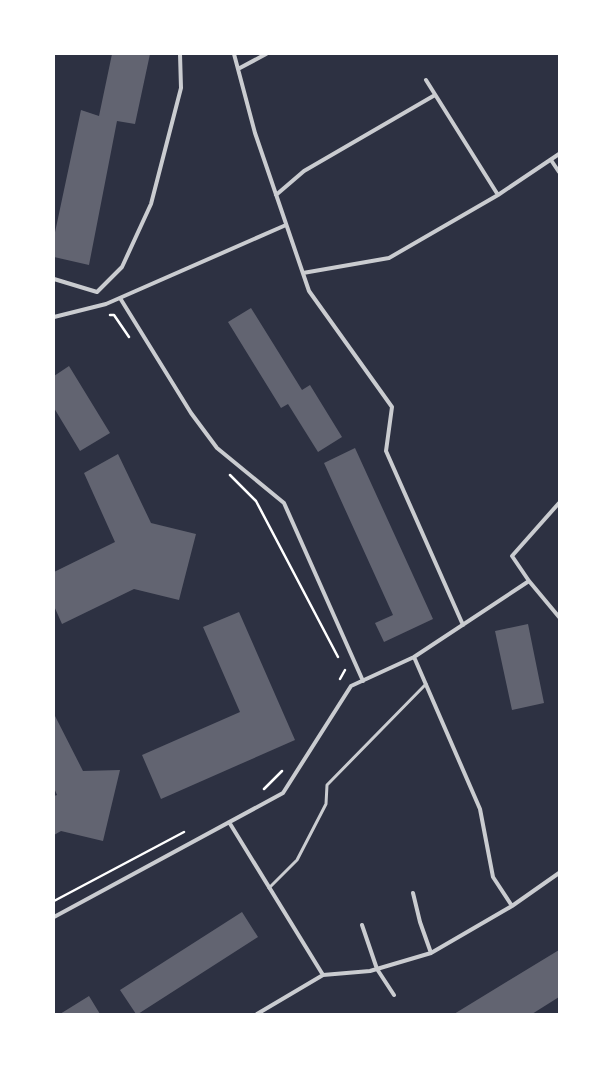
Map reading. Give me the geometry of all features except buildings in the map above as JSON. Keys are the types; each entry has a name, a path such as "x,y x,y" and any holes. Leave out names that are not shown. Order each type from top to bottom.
{"street":[{"path":"54,279 97,292 122,267 151,204 181,88 180,54"},
{"path":"234,54 255,133 309,291 392,407 386,451 463,625"},
{"path":"238,69 266,54"},
{"path":"426,80 498,195"},
{"path":"276,194 304,171 435,95"},
{"path":"303,273 390,258 498,195 559,154"},
{"path":"551,160 559,172"},
{"path":"54,317 106,304 286,225"},
{"path":"120,298 191,412 217,448 284,504 363,681"},
{"path":"559,503 512,556 529,582 559,617"},
{"path":"54,917 283,793 351,686 414,657 529,582"},
{"path":"414,657 480,809 493,877 512,906"},
{"path":"229,822 322,975"},
{"path":"257,1014 322,975 370,971 431,953 512,906 559,873"},
{"path":"413,893 420,922 431,953"},
{"path":"362,925 377,969 394,995"}],"lane":[{"path":"269,888 297,860 326,804 327,785 426,684"}],"path":[{"path":"108,315 114,315 132,342"},
{"path":"229,475 256,501 345,671 338,684"},
{"path":"257,793 264,789 286,767"},
{"path":"54,901 187,830"}]}
